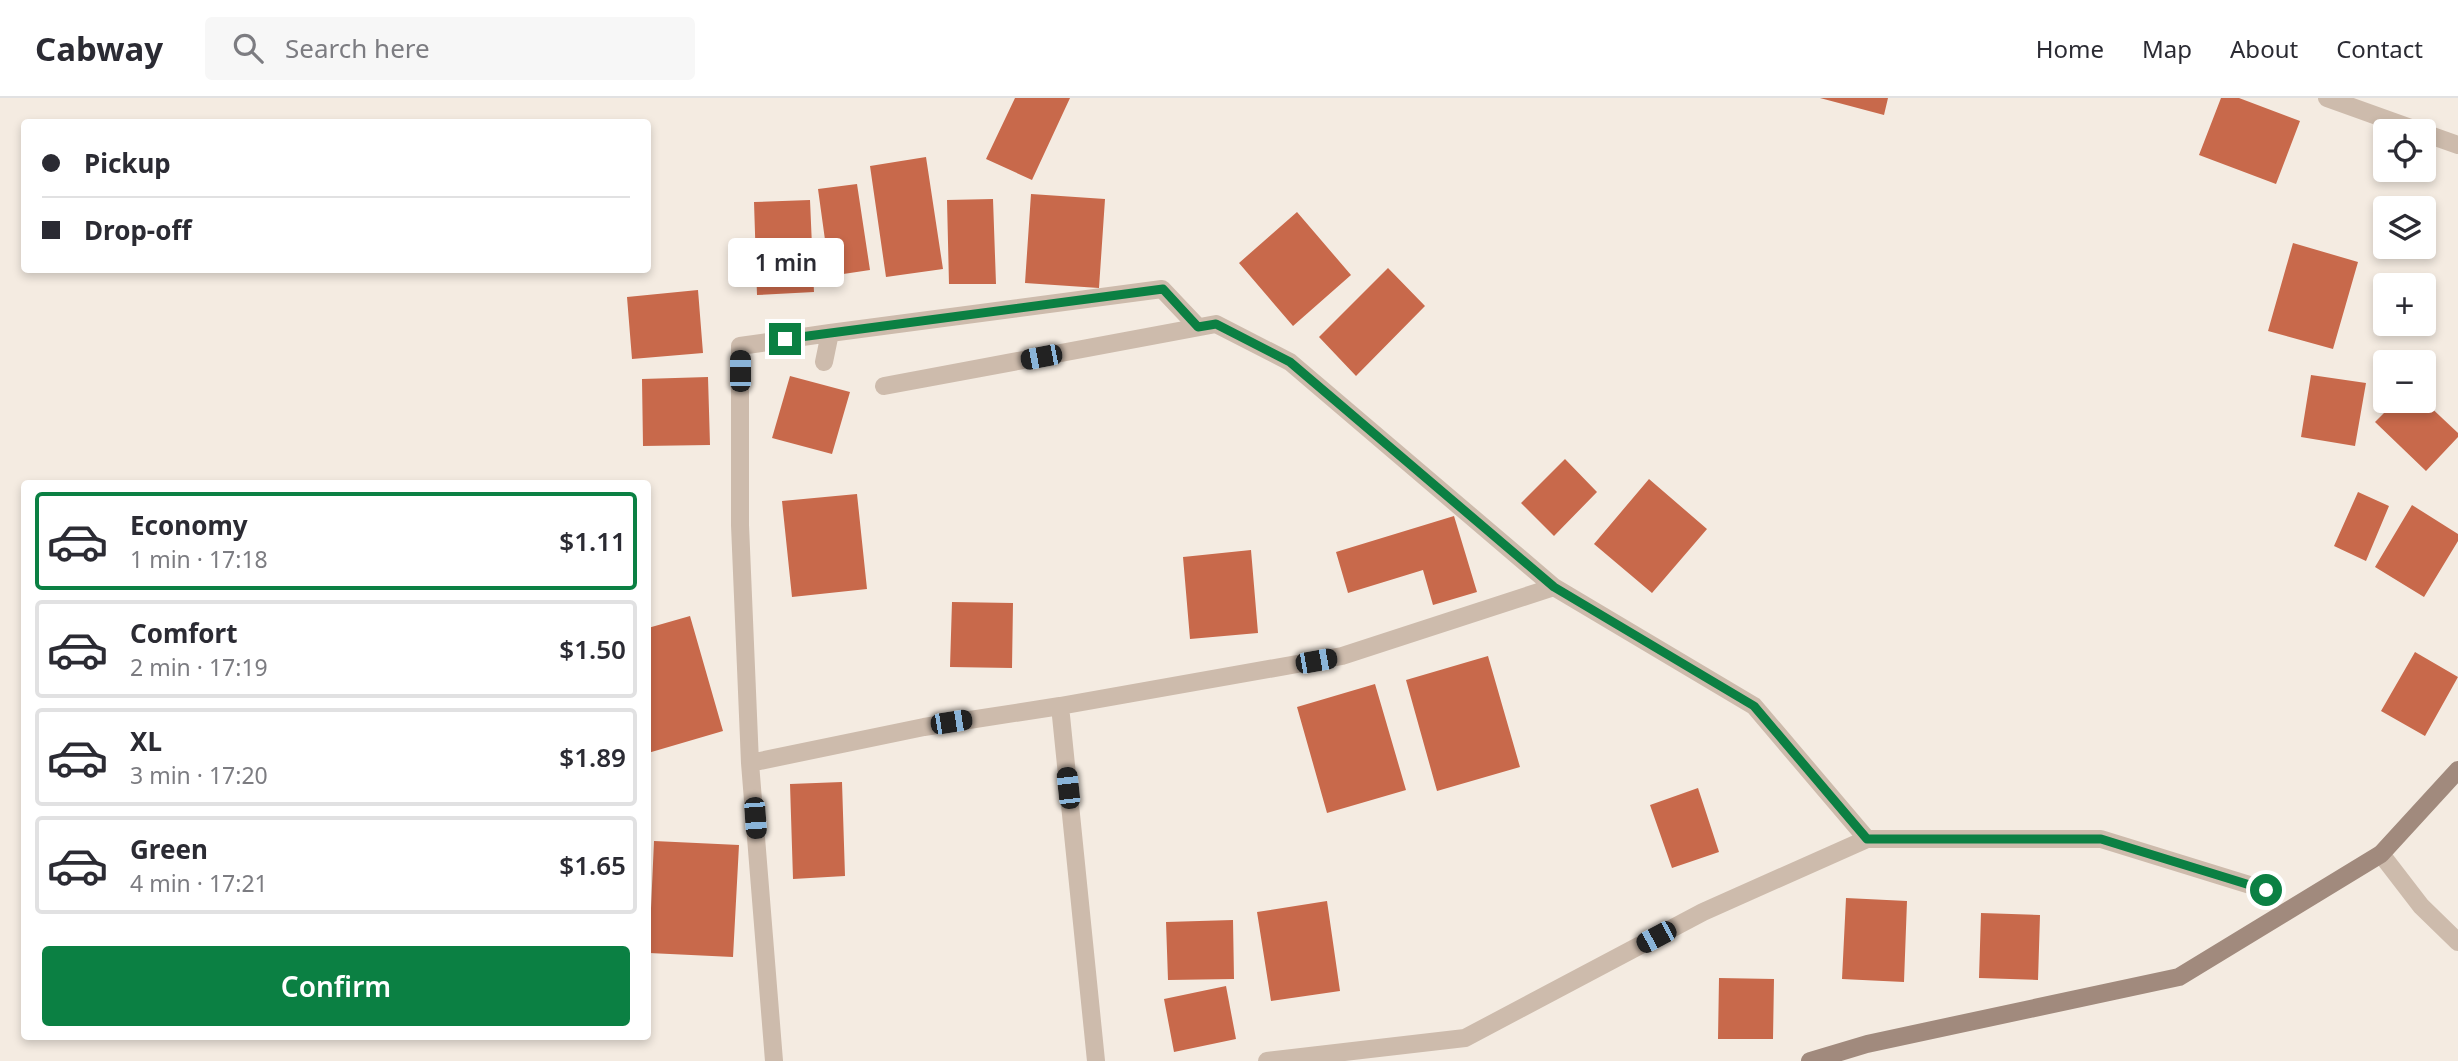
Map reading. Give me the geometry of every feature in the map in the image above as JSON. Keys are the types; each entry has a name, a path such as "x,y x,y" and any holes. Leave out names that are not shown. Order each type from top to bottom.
{"street":[{"path":"2327,98 2386,119"},
{"path":"2436,137 2458,145"},
{"path":"774,1061 750,764 740,525 740,346 1163,289 1198,327"},
{"path":"884,387 1216,324 1290,362 1554,587 1754,706 1867,839"},
{"path":"824,362 830,333"},
{"path":"750,764 924,727 1342,656 1554,587"},
{"path":"1060,706 1096,1061"},
{"path":"1810,1061 1867,1044 2179,977 2381,853 2458,770"},
{"path":"1267,1061 1465,1038 1703,912 1867,839 2101,839 2266,890"},
{"path":"2381,853 2421,906 2458,942"}],"building":[{"path":"1015,98 1070,98 1032,180 986,159"},
{"path":"1820,98 1888,98 1884,115"},
{"path":"2221,98 2239,98 2300,121 2276,184 2199,155"},
{"path":"926,157 943,269 886,277 870,166"},
{"path":"857,184 870,270 830,276 818,189"},
{"path":"1031,194 1105,199 1099,288 1025,283"},
{"path":"993,199 996,284 949,284 947,200"},
{"path":"810,200 814,292 757,295 754,202"},
{"path":"1297,212 1351,275 1293,326 1239,263"},
{"path":"2293,243 2358,262 2333,349 2268,331"},
{"path":"1388,268 1425,306 1356,376 1319,337"},
{"path":"698,290 703,353 632,359 627,297"},
{"path":"2311,375 2366,383 2355,446 2301,437"},
{"path":"790,376 850,392 832,454 772,438"},
{"path":"708,377 710,445 643,446 642,379"},
{"path":"2436,412 2458,433 2458,437 2426,471 2375,422 2384,413"},
{"path":"1565,459 1597,492 1554,536 1521,503"},
{"path":"1649,479 1707,529 1652,593 1594,544"},
{"path":"2358,492 2389,506 2366,561 2334,546"},
{"path":"857,494 867,589 792,597 782,501"},
{"path":"2412,505 2458,534 2458,541 2424,597 2375,567"},
{"path":"1454,516 1477,592 1433,605 1423,570 1348,593 1336,552"},
{"path":"1251,550 1258,633 1190,639 1183,557"},
{"path":"952,602 1013,603 1012,668 950,667"},
{"path":"690,616 723,731 651,752 651,627"},
{"path":"2415,652 2458,677 2425,736 2381,711"},
{"path":"1488,656 1520,767 1437,791 1406,680"},
{"path":"1375,684 1406,790 1327,813 1297,707"},
{"path":"842,782 845,876 793,879 790,784"},
{"path":"1698,788 1719,852 1672,868 1650,805"},
{"path":"654,841 739,845 733,957 651,953"},
{"path":"1846,898 1907,901 1904,982 1842,979"},
{"path":"1327,901 1340,991 1271,1001 1257,912"},
{"path":"1981,913 2040,915 2038,980 1979,978"},
{"path":"1233,920 1234,979 1168,980 1166,922"},
{"path":"1719,978 1774,979 1773,1039 1718,1039"},
{"path":"1226,986 1236,1039 1174,1052 1164,999"}],"route":[{"path":"785,339 1163,289 1198,327 1216,324 1290,362 1554,587 1754,706 1867,839 2101,839 2266,890"}]}
